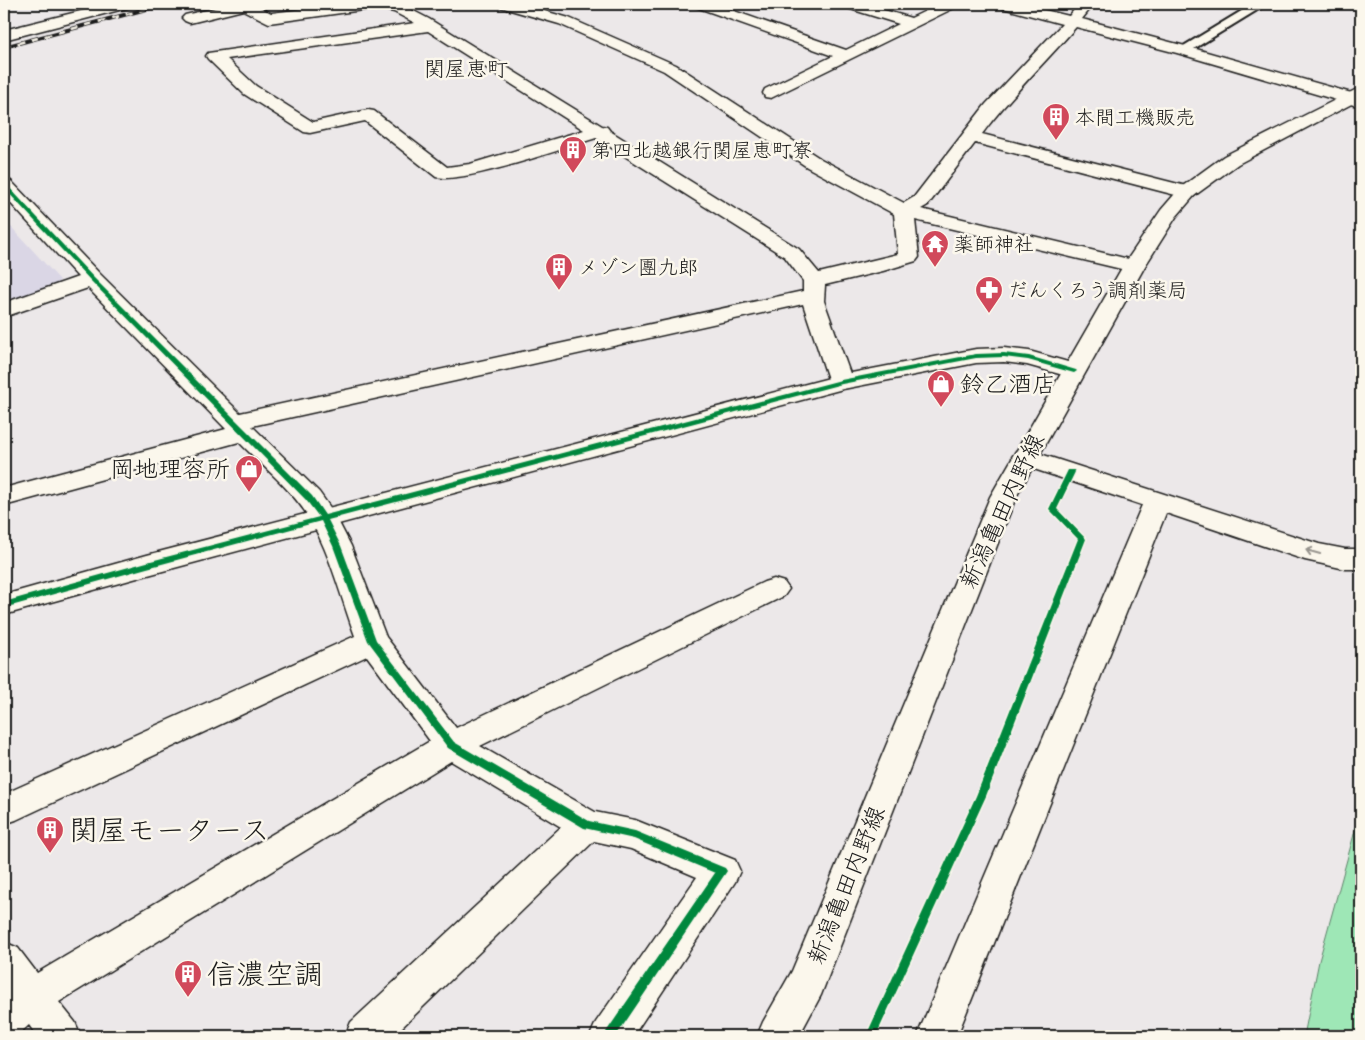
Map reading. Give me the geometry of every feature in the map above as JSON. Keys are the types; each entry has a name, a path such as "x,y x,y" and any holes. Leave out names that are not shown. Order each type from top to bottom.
{"street":[{"path":"4,35 126,4"},
{"path":"190,18 244,5 269,18 378,4 399,9 430,26 601,131 792,253 813,288 812,301 841,382"},
{"path":"505,4 564,21 670,68 814,163 904,211 1134,266"},
{"path":"701,4 846,55"},
{"path":"849,4 912,23"},
{"path":"771,93 951,4"},
{"path":"1005,4 1073,20 1357,97"},
{"path":"904,211 921,201 992,108 1087,4"},
{"path":"430,26 214,56 250,90 310,128 368,115 443,173 472,169 601,131"},
{"name":"新潟亀田内野線","path":"777,1036 807,982 1003,497 1134,266 1168,214 1187,192 1231,160 1357,97"},
{"path":"970,136 1187,192"},
{"path":"4,186 92,279 309,498 324,519 337,546 372,641 451,745 587,825 635,835 722,871 610,1036"},
{"path":"4,497 240,427 813,288 909,257 904,211"},
{"path":"4,310 92,279"},
{"path":"4,605 841,382 976,356 1004,355 1029,358 1074,371"},
{"path":"1025,457 1315,553 1345,559 1361,559"},
{"path":"937,1036 1158,500"},
{"path":"18,1010 451,745 774,589"},
{"path":"4,810 372,641"},
{"path":"365,1036 587,825"},
{"path":"4,960 18,1010 61,1036"}],"lane":[{"path":"1183,50 1261,4"}],"shaded area":[{"path":"4,219 60,280 54,288 4,304"}],"green space":[{"path":"1361,809 1361,1036 1304,1036 1319,961"}],"railway":[{"path":"4,47 165,4"}],"cycle path":[{"path":"4,185 92,279 309,498 324,519 337,546 372,641 451,745 587,825 635,835 722,871 610,1036"},
{"path":"4,605 147,565 841,382 976,356 1004,355 1029,358 1074,371"},
{"path":"871,1036 981,796 1082,539 1053,509 1071,472"}],"place":[{"name":"本間工機販売","path":"1056,141"},
{"name":"第四北越銀行関屋恵町寮","path":"573,174"},
{"name":"薬師神社","path":"935,268"},
{"name":"メゾン團九郎","path":"559,291"},
{"name":"だんくろう調剤薬局","path":"989,314"},
{"name":"鈴乙酒店","path":"941,408"},
{"name":"岡地理容所","path":"249,493"},
{"name":"関屋モータース","path":"50,854"},
{"name":"信濃空調","path":"188,998"}],"district":[{"name":"関屋恵町","path":"466,69"}]}
